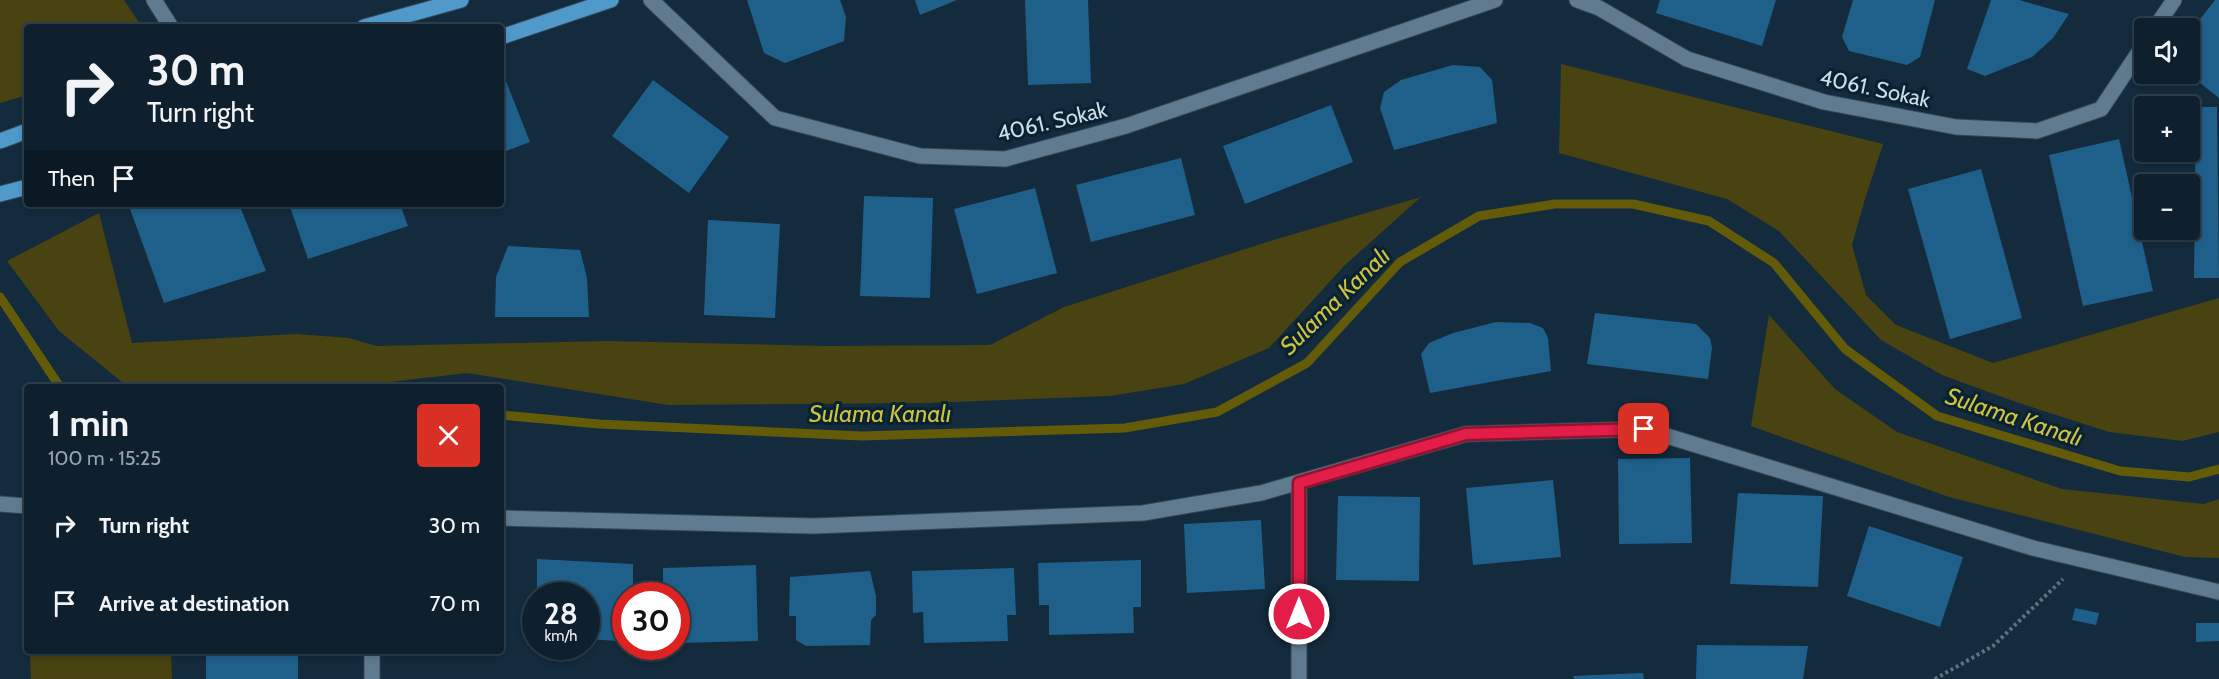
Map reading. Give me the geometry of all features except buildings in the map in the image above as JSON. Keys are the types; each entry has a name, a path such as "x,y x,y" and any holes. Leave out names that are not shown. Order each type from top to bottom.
{"main road":[{"path":"375,24 461,0"},
{"path":"504,36 610,0"},
{"path":"0,141 24,132"},
{"path":"0,194 24,188"}],"street":[{"path":"154,0 169,24"},
{"name":"4061. Sokak","path":"651,0 775,118 920,156 1005,159 1126,126 1495,0"},
{"name":"4061. Sokak","path":"1577,0 1601,4 1687,59 1824,102 1956,127 2037,131 2101,109 2134,60"},
{"path":"2162,18 2174,0"},
{"path":"504,518 814,526 1143,513 1261,494 1466,434 1644,429 2022,545 2219,592"},
{"path":"1299,483 1299,679"},
{"path":"0,504 24,506"},
{"path":"372,654 372,679"}],"path":[{"path":"1935,679 1993,646 2083,560"}],"shaded area":[{"path":"0,0 124,0 140,24 24,24 24,96 0,103"},
{"path":"1561,64 1883,144 1852,245 1866,295 1896,325 1993,363 2219,298 2219,432 2182,441 2109,432 1942,375 1881,340 1779,231 1727,199 1559,153"},
{"path":"1421,197 1345,265 1269,348 1184,384 1110,396 926,403 668,405 467,373 373,384 131,384 122,382 59,331 7,261 99,213 132,343 297,334 349,338 376,346 607,341 825,346 990,345 1064,307 1267,242"},
{"path":"1769,315 1835,389 1897,432 2062,489 2204,504 2219,499 2219,558 2185,557 1949,497 1751,426"},
{"path":"30,654 171,654 172,679 31,679"}],"waterway":[{"name":"Sulama Kanalı","path":"504,415 599,424 862,436 1125,428 1217,412 1307,363 1400,262 1479,216 1555,204 1633,204 1709,221 1774,263 1845,349 1937,416 2120,471 2189,477 2219,469"},
{"name":"Sulama Kanalı","path":"0,297 58,384"}],"route":[{"path":"1299,614 1299,483 1466,434 1644,429"}]}
